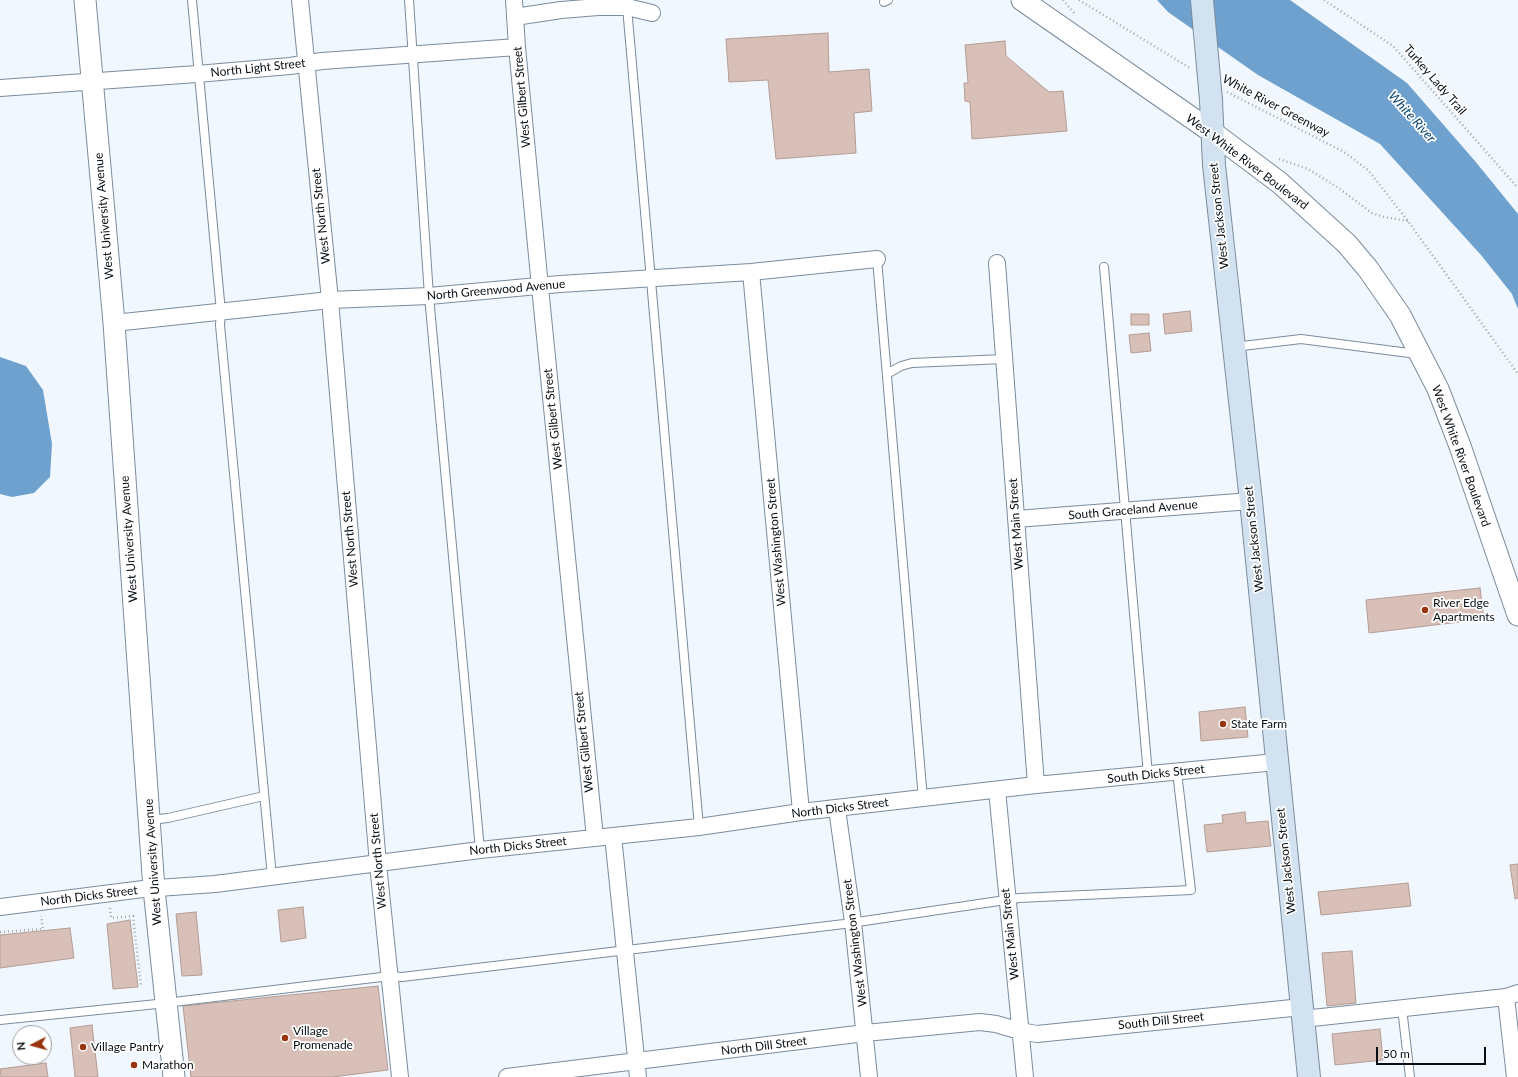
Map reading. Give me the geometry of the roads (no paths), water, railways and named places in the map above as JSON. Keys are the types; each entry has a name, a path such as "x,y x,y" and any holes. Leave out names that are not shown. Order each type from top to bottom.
{"main road":[{"name":"West Jackson Street","path":"1202,0 1218,95 1212,132 1309,1077"}],"street":[{"name":"West University Avenue","path":"85,0 114,323 154,889 174,1077"},
{"name":"West North Street","path":"300,0 330,300 378,864 400,1077"},
{"name":"West Gilbert Street","path":"514,0 517,47 540,287 595,838"},
{"name":"West White River Boulevard","path":"1022,0 1212,132 1299,199 1347,244 1383,289 1400,315 1422,355 1449,416 1518,615"},
{"path":"516,17 561,10 627,6 652,13"},
{"name":"North Light Street","path":"0,88 197,74 306,63 517,47"},
{"name":"North Greenwood Avenue","path":"114,323 330,300 429,296 560,284 751,272 878,259"},
{"name":"West Main Street","path":"997,263 1036,785"},
{"name":"West Washington Street","path":"751,272 801,812"},
{"name":"South Graceland Avenue","path":"1016,519 1251,501"},
{"name":"South Dicks Street","path":"1036,785 1276,762"},
{"name":"North Dicks Street","path":"0,907 143,889 272,877 480,850 699,827 801,812 1036,785"},
{"name":"West Main Street","path":"996,790 1025,1077"},
{"name":"West Washington Street","path":"837,808 853,922 869,1077"},
{"path":"613,836 637,1069"},
{"path":"1512,995 1515,1077"},
{"name":"South Dill Street","path":"1020,1032 1037,1034 1303,1013 1402,1008 1512,995"},
{"name":"North Dill Street","path":"508,1077 637,1069 865,1033 980,1022 996,1024 1020,1032"}],"lane":[{"path":"192,0 197,74 221,312 220,325 272,877"},
{"path":"409,0 414,55 429,296 480,850"},
{"path":"885,0 884,2 888,0"},
{"path":"627,6 699,827"},
{"path":"878,259 923,799"},
{"path":"1104,267 1148,775"},
{"path":"1234,348 1301,339 1422,355"},
{"path":"887,374 902,366 912,364 1004,359"},
{"path":"0,1020 166,1003 390,976 402,977 853,922 1007,901 1019,898 1191,890 1177,772"},
{"path":"150,820 168,818 264,796"},
{"path":"1402,1008 1410,1077"}],"water":[{"name":"White River","path":"1157,0 1290,0 1407,83 1475,161 1518,214 1518,309 1512,294 1481,255 1380,144 1258,75 1168,12"},
{"path":"0,357 26,366 43,390 52,444 50,477 34,493 12,497 0,494"}],"place":[{"name":"River Edge Apartments","path":"1425,610"},
{"name":"State Farm","path":"1223,724"},
{"name":"Village Promenade","path":"285,1038"},
{"name":"Village Pantry","path":"83,1047"},
{"name":"Marathon","path":"134,1065"}]}
